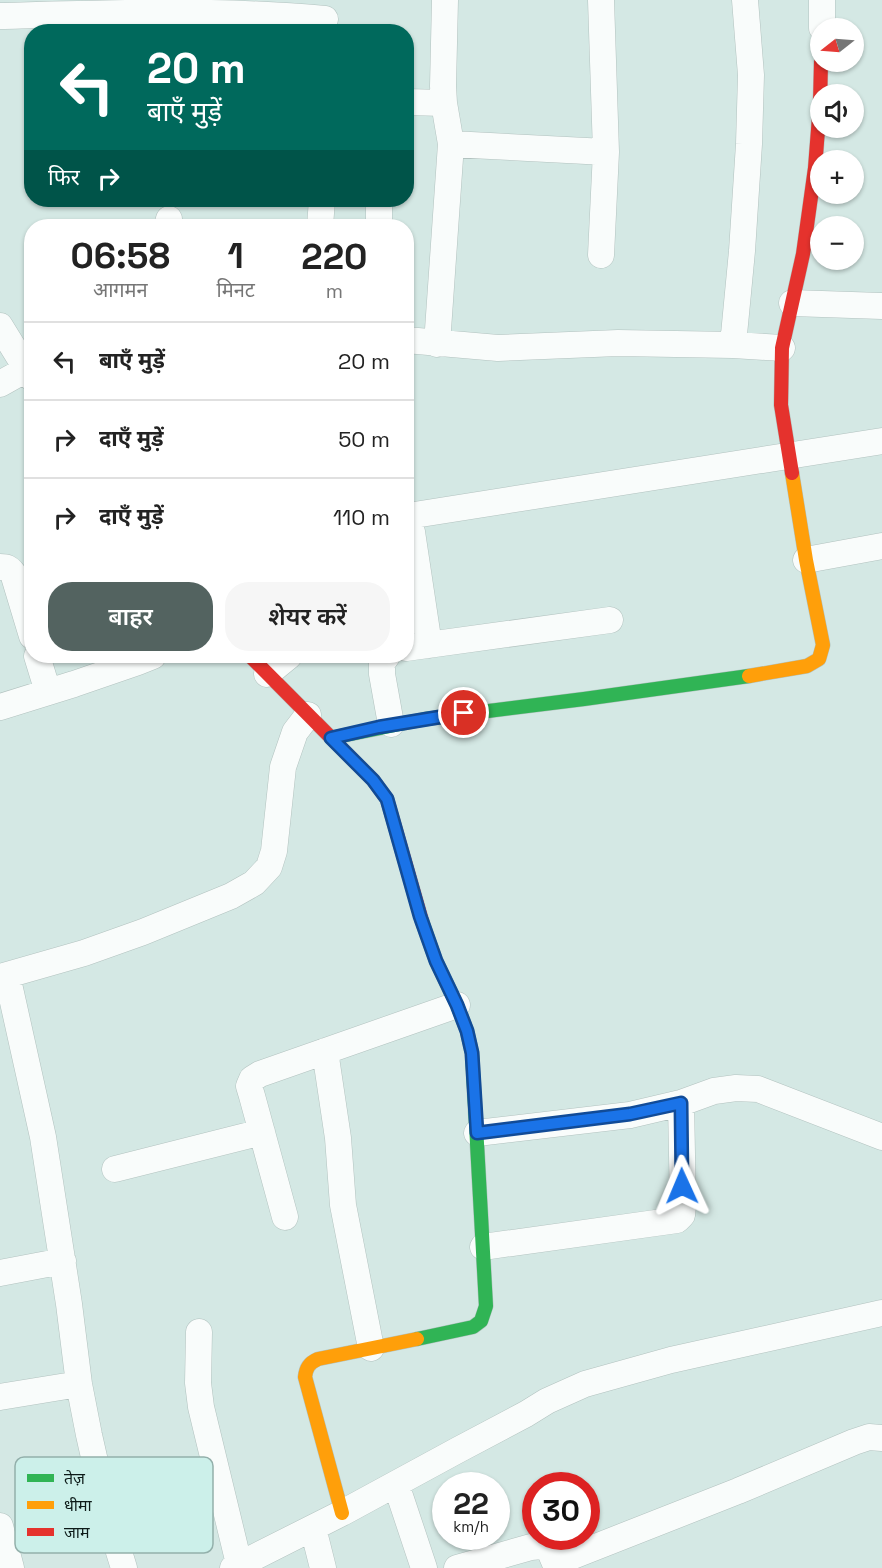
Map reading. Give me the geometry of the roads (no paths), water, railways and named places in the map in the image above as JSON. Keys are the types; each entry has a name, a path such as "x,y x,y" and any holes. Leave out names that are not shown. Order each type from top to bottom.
{"street":[{"path":"437,344 451,144 444,103 445,0"},
{"path":"601,0 606,152 601,255"},
{"path":"733,345 742,250 751,75 745,0"},
{"path":"822,0 822,18"},
{"path":"0,16 93,22 236,22 270,14 325,17"},
{"path":"331,738 391,724 441,716 623,694 807,666 819,658 823,645 806,560 781,405 782,348 803,254 815,168 821,72"},
{"path":"414,102 444,103"},
{"path":"451,144 606,152"},
{"path":"792,303 882,306"},
{"path":"0,326 24,362"},
{"path":"414,341 498,348 618,343 782,348"},
{"path":"0,384 24,374"},
{"path":"414,514 882,441"},
{"path":"806,560 882,546"},
{"path":"0,567 10,568 13,573 24,609"},
{"path":"414,598 418,646 609,620"},
{"path":"39,663 48,692"},
{"path":"0,706 135,663"},
{"path":"257,663 373,780 387,799 420,916 436,961 467,1031 472,1053 486,1306 484,1317 478,1325 468,1329 310,1362 306,1368 305,1377 342,1514"},
{"path":"267,674 280,663"},
{"path":"382,663 391,724"},
{"path":"94,1457 79,1384 63,1261 43,1137 3,976 84,953 143,932 231,896 254,883 269,867 272,859 278,824 283,767 295,732 308,715"},
{"path":"285,1217 249,1086 252,1079 260,1074 457,1005"},
{"path":"325,1051 338,1138 342,1205 371,1348"},
{"path":"477,1133 630,1114 681,1103 714,1091 736,1088 758,1089 882,1137"},
{"path":"483,1247 676,1220 682,1215 683,1206 681,1103"},
{"path":"115,1169 262,1132"},
{"path":"0,1273 63,1261"},
{"path":"213,1460 237,1567 342,1514 547,1401 585,1384 670,1360 882,1313"},
{"path":"199,1332 198,1383 212,1457"},
{"path":"0,1397 79,1384"},
{"path":"457,1568 542,1546 549,1549 556,1566 854,1442 869,1437 882,1438"},
{"path":"396,1484 424,1568"},
{"path":"0,1526 11,1568"},
{"path":"313,1528 323,1568"},
{"path":"119,1553 124,1568"}]}
